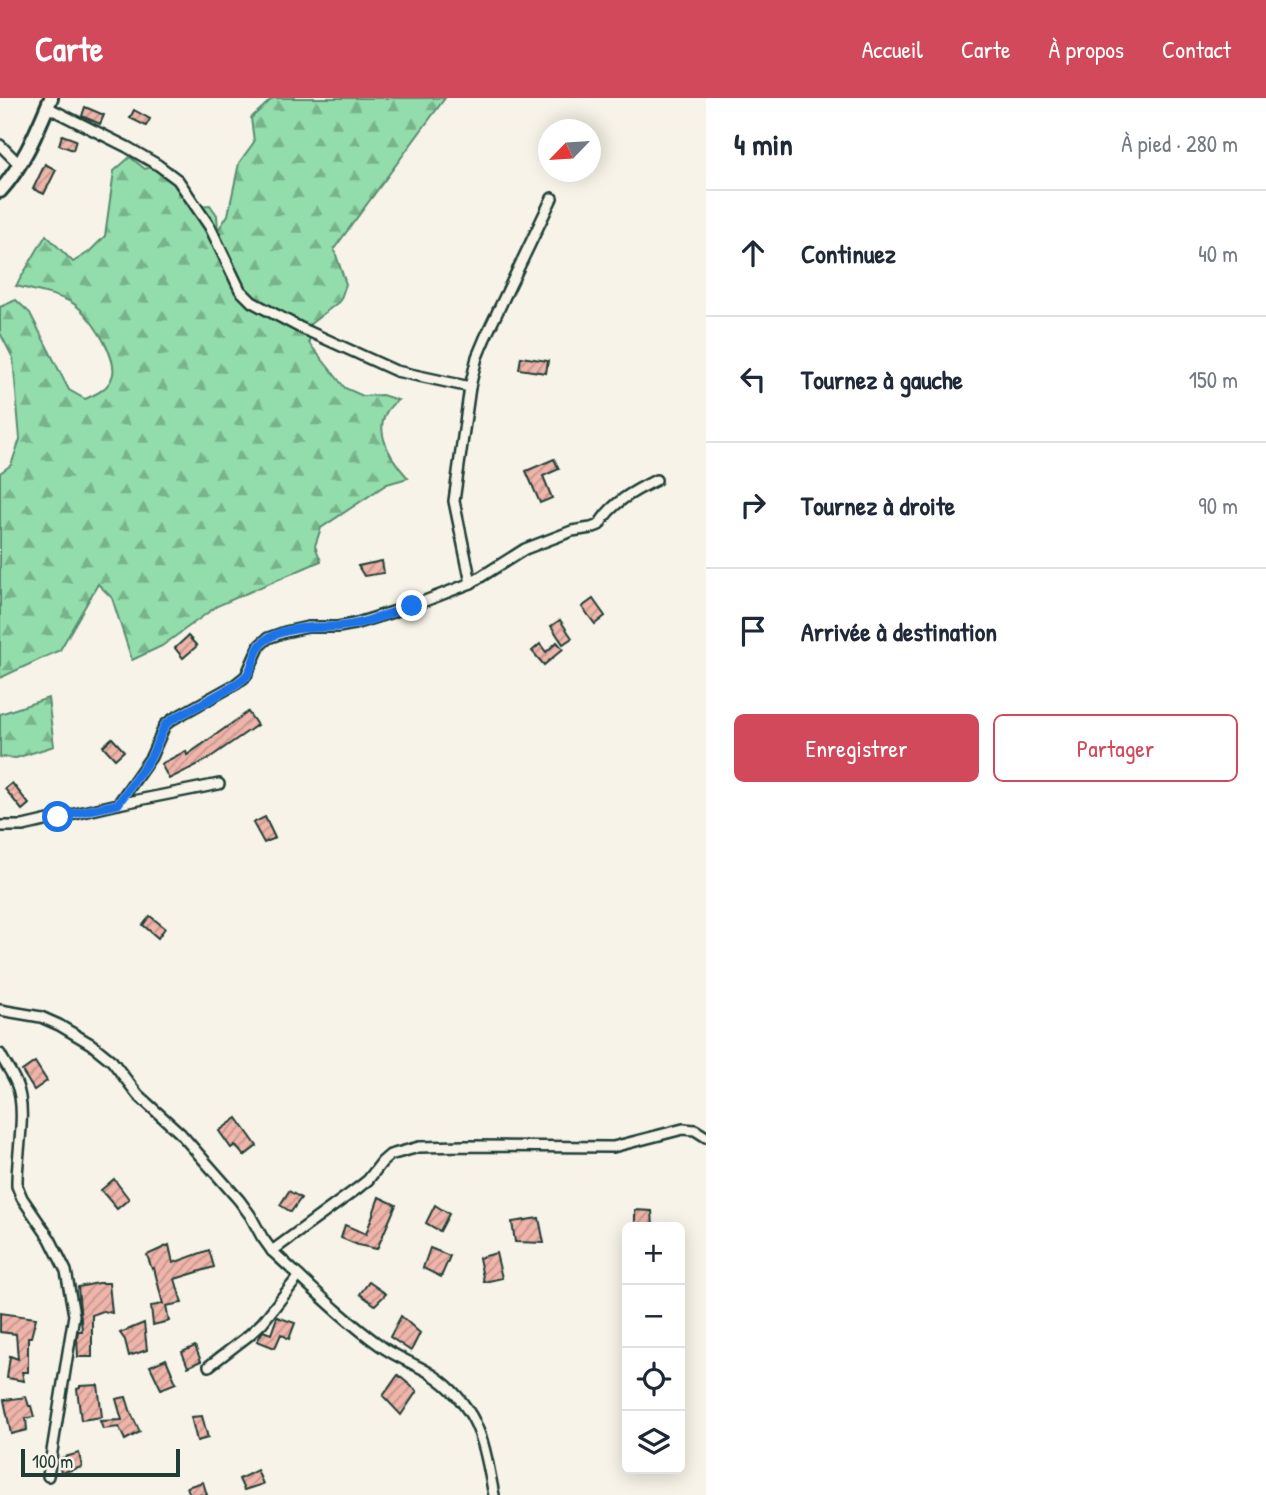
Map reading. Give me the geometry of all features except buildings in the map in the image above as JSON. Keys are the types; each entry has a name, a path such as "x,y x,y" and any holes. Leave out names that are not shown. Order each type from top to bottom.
{"street":[{"path":"0,191 36,134 49,102 158,165 177,180 210,227 240,290 252,302 299,327 396,371 470,387"},
{"path":"0,145 19,164"},
{"path":"471,583 454,501 470,387 485,338 552,198"},
{"path":"118,804 151,757 165,725 246,676 260,645 268,638 308,627 354,624 412,606 471,583 524,549 572,531 599,525 617,503 656,480"},
{"path":"0,826 23,827 118,804 219,784"},
{"path":"0,1010 41,1017 59,1025 91,1044 112,1061 138,1094 180,1133 239,1200 272,1251 381,1346 419,1366 458,1397 468,1409 478,1430 494,1495"},
{"path":"0,1054 17,1084 20,1097 17,1186 66,1270 74,1315 48,1476"},
{"path":"272,1251 368,1180 390,1155 402,1151 419,1147 465,1146 613,1147 683,1129 695,1130 706,1137"},
{"path":"209,1366 262,1322 299,1276"}],"green space":[{"path":"273,98 445,98 334,249 346,284 340,301 309,325 309,343 345,388 363,396 382,395 398,400 384,418 382,429 388,449 408,478 387,484 321,528 315,546 321,561 217,606 162,646 132,660 112,598 98,584 60,650 0,678 0,473 11,465 20,439 13,358 0,333 0,307 16,300 30,313 69,390 85,399 102,390 111,379 113,366 99,333 84,313 76,305 63,299 16,286 46,235 73,262 89,252 105,236 114,171 130,157 145,169 158,165 191,188 198,206 210,205 217,215 218,230 228,215 239,163 254,142 251,118"},
{"path":"48,698 54,746 16,758 0,757 0,714"}],"route":[{"path":"58,817 118,804 151,757 165,725 246,676 260,645 268,638 308,627 354,624 412,606"}]}
